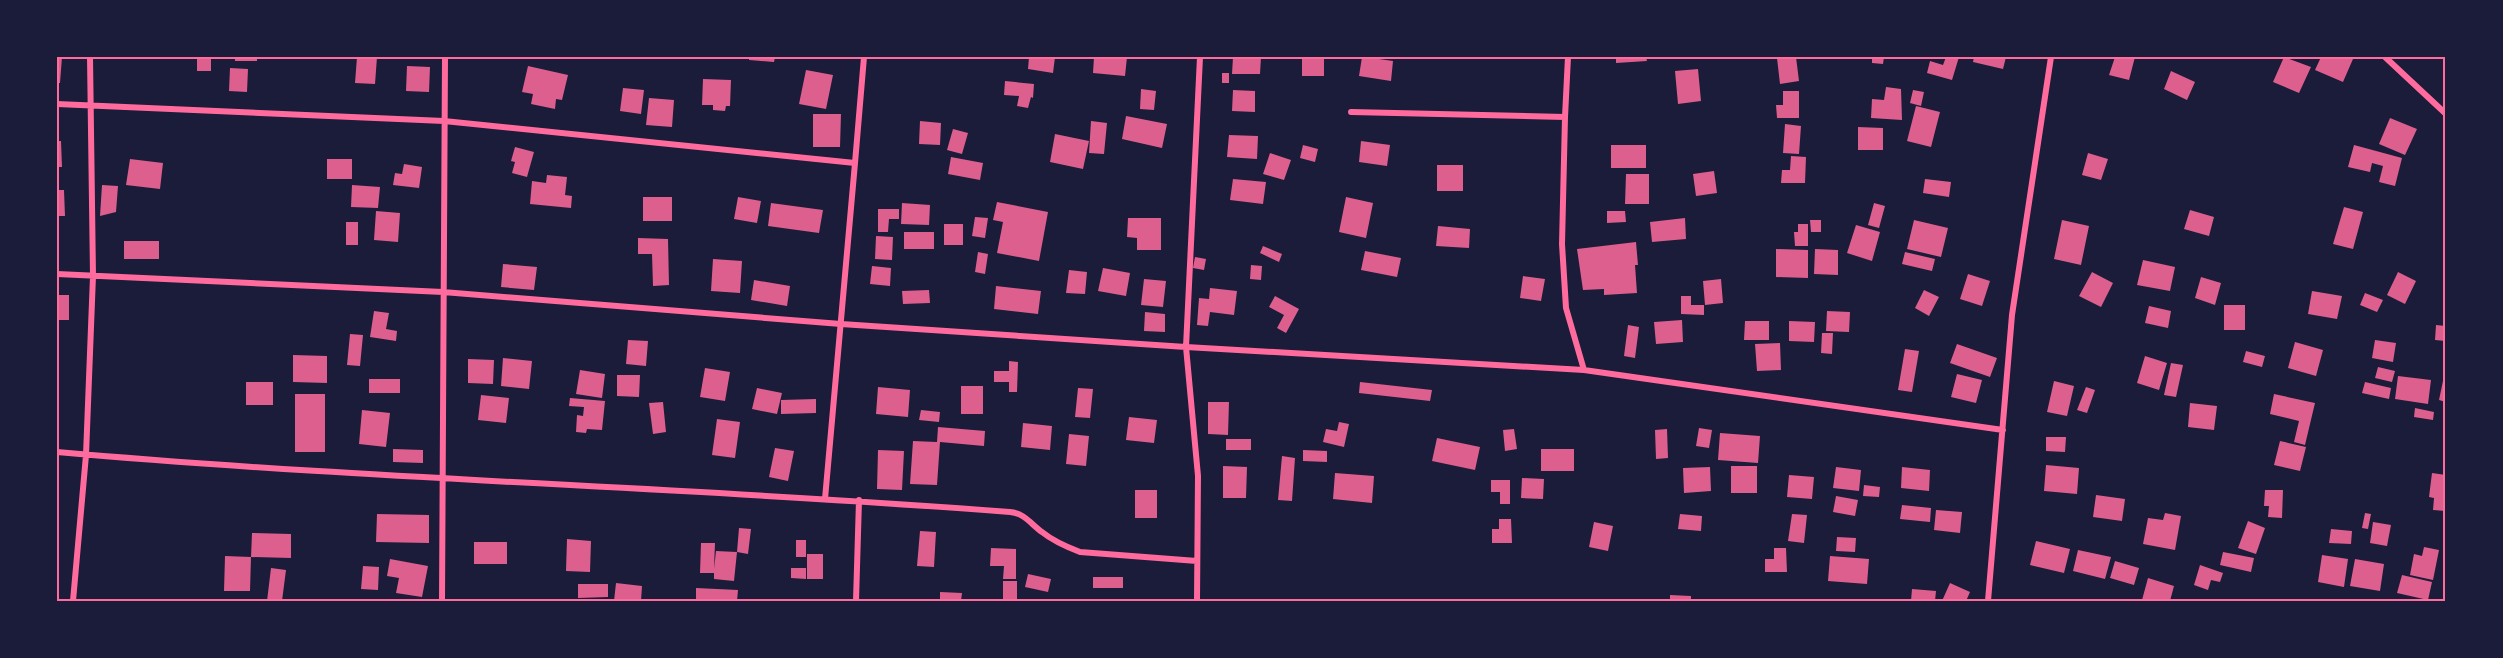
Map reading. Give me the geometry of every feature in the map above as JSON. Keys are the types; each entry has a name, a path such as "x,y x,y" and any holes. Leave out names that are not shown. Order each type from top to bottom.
{"street":[{"path":"73,601 86,454 93,276 90,57"},
{"path":"442,601 446,57"},
{"path":"825,499 864,57"},
{"path":"1197,601 1198,476 1186,347 1200,57"},
{"path":"1568,57 1562,244 1566,308 1584,370"},
{"path":"1988,601 2013,315 2051,57"},
{"path":"2385,57 2446,114"},
{"path":"57,104 444,121 855,163"},
{"path":"1351,112 1565,117"},
{"path":"57,274 443,292 842,324 1584,370 2003,430"},
{"path":"57,452 442,478 859,500 1017,512 1042,532 1066,547 1080,552 1197,561"},
{"path":"856,601 859,500"}],"building":[{"path":"57,57 62,57 60,83 57,83"},
{"path":"197,57 211,57 211,71 197,71"},
{"path":"235,57 257,57 257,61 235,61"},
{"path":"357,57 377,57 375,84 355,83"},
{"path":"749,57 775,57 774,62 749,60"},
{"path":"1029,57 1055,57 1053,73 1028,69"},
{"path":"1094,57 1127,57 1125,76 1093,73"},
{"path":"1233,57 1261,57 1260,74 1232,74"},
{"path":"1362,57 1379,57 1379,59 1393,61 1391,81 1359,76"},
{"path":"1616,57 1646,57 1647,61 1616,63"},
{"path":"1796,57 1799,81 1780,84 1777,58"},
{"path":"1872,57 1884,57 1883,64 1872,63"},
{"path":"1946,57 1959,57 1952,80 1927,73 1930,61 1943,65"},
{"path":"1974,57 2006,57 2003,69 1973,62"},
{"path":"2115,57 2135,57 2129,80 2109,75"},
{"path":"2284,57 2311,67 2299,93 2273,82"},
{"path":"2321,57 2353,59 2343,82 2315,70"},
{"path":"1302,59 1324,59 1324,76 1302,76"},
{"path":"407,66 430,67 429,92 406,91"},
{"path":"528,66 568,75 562,100 556,99 555,109 531,104 533,94 522,92"},
{"path":"230,68 248,69 247,92 229,91"},
{"path":"1698,69 1701,101 1678,104 1675,71"},
{"path":"806,70 833,75 826,109 799,104"},
{"path":"2171,71 2195,82 2187,100 2164,89"},
{"path":"1222,73 1229,73 1229,83 1222,83"},
{"path":"703,79 731,80 730,106 726,106 725,111 713,110 713,105 702,105"},
{"path":"1005,81 1034,84 1033,98 1031,97 1028,108 1017,106 1019,96 1004,95"},
{"path":"1886,87 1901,89 1902,120 1871,118 1872,99 1884,100"},
{"path":"623,88 644,90 641,114 620,111"},
{"path":"1141,89 1156,91 1154,110 1140,109"},
{"path":"1233,90 1255,91 1255,112 1232,111"},
{"path":"1913,90 1924,92 1921,106 1910,103"},
{"path":"1783,91 1799,91 1799,118 1777,118 1776,105 1783,105"},
{"path":"649,98 674,100 672,127 646,125"},
{"path":"1916,106 1940,112 1931,147 1907,141"},
{"path":"813,114 841,114 840,147 813,147"},
{"path":"1126,116 1167,124 1162,148 1122,139"},
{"path":"2390,118 2417,129 2405,155 2379,144"},
{"path":"920,121 941,123 940,145 919,144"},
{"path":"1091,121 1107,123 1104,154 1089,153"},
{"path":"1785,124 1801,126 1799,154 1783,153"},
{"path":"1858,127 1883,128 1883,150 1858,150"},
{"path":"953,129 968,133 962,154 947,150"},
{"path":"1055,134 1089,141 1083,169 1050,162"},
{"path":"1229,135 1258,136 1257,159 1227,157"},
{"path":"57,141 61,141 62,167 57,167"},
{"path":"1361,141 1390,145 1387,166 1359,162"},
{"path":"1303,145 1318,149 1315,162 1300,158"},
{"path":"1611,145 1646,145 1646,168 1611,168"},
{"path":"2354,145 2402,158 2395,186 2379,182 2383,166 2372,163 2370,172 2348,167"},
{"path":"515,147 534,152 527,177 512,173 515,162 511,161"},
{"path":"1270,153 1291,160 1284,180 1263,174"},
{"path":"2088,153 2108,159 2101,180 2082,175"},
{"path":"1791,156 1806,157 1805,183 1781,183 1782,170 1790,170"},
{"path":"951,157 983,163 980,180 948,174"},
{"path":"130,159 163,163 160,189 126,185"},
{"path":"327,159 352,159 352,179 327,179"},
{"path":"404,164 422,167 419,188 393,185 395,173 402,174"},
{"path":"1437,165 1463,165 1463,191 1437,191"},
{"path":"1714,171 1717,193 1696,196 1693,174"},
{"path":"1626,174 1649,174 1649,204 1625,204"},
{"path":"547,175 567,177 565,195 572,196 571,208 530,204 532,181 546,183"},
{"path":"1233,179 1266,182 1263,204 1230,200"},
{"path":"1925,179 1951,182 1949,197 1923,193"},
{"path":"102,185 118,186 116,212 100,216"},
{"path":"352,185 380,187 378,208 351,207"},
{"path":"57,190 64,190 65,216 57,216"},
{"path":"643,197 672,197 672,221 643,221"},
{"path":"738,197 761,201 757,223 734,219"},
{"path":"1346,197 1373,203 1366,238 1339,232"},
{"path":"997,202 1048,212 1039,261 997,253 1003,222 993,220"},
{"path":"771,203 823,210 819,233 768,226"},
{"path":"902,203 930,205 929,225 901,224"},
{"path":"1874,203 1885,206 1879,228 1868,225"},
{"path":"2344,207 2363,212 2353,249 2333,244"},
{"path":"878,209 899,209 899,219 889,219 888,232 878,232"},
{"path":"2190,210 2214,217 2209,236 2184,229"},
{"path":"376,211 400,213 398,242 374,240"},
{"path":"1607,211 1625,211 1626,222 1607,223"},
{"path":"975,217 988,218 985,238 972,236"},
{"path":"1128,218 1161,218 1161,250 1137,250 1137,238 1127,237"},
{"path":"1685,218 1686,239 1652,242 1650,222"},
{"path":"1810,220 1821,220 1821,232 1811,232"},
{"path":"1914,220 1948,228 1941,257 1907,249"},
{"path":"2062,220 2089,226 2081,265 2054,259"},
{"path":"346,222 358,222 358,245 346,245"},
{"path":"944,224 963,224 963,245 944,245"},
{"path":"1798,224 1808,224 1808,246 1795,246 1794,232 1798,232"},
{"path":"1856,225 1880,232 1872,261 1847,253"},
{"path":"1438,226 1470,229 1469,248 1436,246"},
{"path":"904,232 934,232 934,249 904,249"},
{"path":"876,236 893,237 892,260 875,259"},
{"path":"638,238 668,239 669,285 653,286 652,254 638,254"},
{"path":"124,241 159,241 159,259 124,259"},
{"path":"1636,242 1637,293 1604,295 1604,289 1583,290 1577,249"},
{"path":"1263,246 1282,254 1279,262 1260,253"},
{"path":"1776,249 1808,250 1808,278 1776,277"},
{"path":"1815,249 1838,250 1838,275 1814,274"},
{"path":"1365,251 1401,258 1397,277 1361,270"},
{"path":"978,252 988,254 985,274 975,272"},
{"path":"1905,252 1935,259 1932,271 1902,264"},
{"path":"1195,257 1206,259 1204,270 1193,268"},
{"path":"713,259 742,261 740,293 711,291"},
{"path":"2143,260 2175,267 2170,291 2137,285"},
{"path":"503,264 537,267 534,290 501,287"},
{"path":"1251,265 1262,266 1261,280 1250,279"},
{"path":"872,266 891,268 890,286 870,284"},
{"path":"1103,268 1130,273 1126,296 1098,291"},
{"path":"1069,270 1087,272 1085,294 1066,293"},
{"path":"2092,272 2113,283 2101,307 2079,296"},
{"path":"2398,272 2416,281 2405,304 2387,295"},
{"path":"1968,274 1990,281 1982,306 1960,299"},
{"path":"1523,276 1545,279 1541,301 1520,298"},
{"path":"2201,277 2221,283 2215,305 2195,298"},
{"path":"1144,279 1166,281 1163,307 1141,305"},
{"path":"1721,279 1723,303 1705,305 1703,281"},
{"path":"754,280 790,286 787,306 751,300"},
{"path":"996,286 1041,291 1038,314 994,309"},
{"path":"1210,288 1237,291 1234,315 1210,312 1208,326 1197,325 1199,298 1209,299"},
{"path":"929,290 930,303 903,304 902,291"},
{"path":"1924,290 1939,297 1929,316 1915,308"},
{"path":"2312,291 2342,296 2337,319 2308,314"},
{"path":"2365,293 2383,300 2377,312 2360,305"},
{"path":"57,295 69,295 69,320 57,320"},
{"path":"1275,296 1299,309 1286,333 1277,328 1284,315 1269,307"},
{"path":"1681,296 1691,296 1691,305 1704,305 1704,315 1681,314"},
{"path":"2224,305 2245,305 2245,330 2224,330"},
{"path":"2149,306 2171,311 2168,328 2145,323"},
{"path":"374,311 389,313 386,329 397,331 396,341 370,337"},
{"path":"1827,311 1850,312 1849,332 1826,331"},
{"path":"1145,312 1165,314 1165,332 1144,331"},
{"path":"1682,320 1683,342 1656,344 1654,322"},
{"path":"1745,321 1769,321 1769,340 1744,340"},
{"path":"1789,321 1815,322 1814,342 1789,341"},
{"path":"1628,325 1639,327 1635,358 1624,356"},
{"path":"2436,325 2446,326 2446,341 2435,340"},
{"path":"1822,333 1833,333 1832,354 1821,353"},
{"path":"350,334 363,335 360,366 347,365"},
{"path":"628,340 648,341 646,366 626,364"},
{"path":"2375,340 2396,343 2393,362 2372,358"},
{"path":"2295,342 2323,350 2316,376 2288,368"},
{"path":"1780,343 1781,370 1757,371 1755,344"},
{"path":"1957,344 1997,358 1990,377 1950,363"},
{"path":"1905,349 1919,351 1912,392 1898,390"},
{"path":"2246,351 2265,356 2262,367 2243,362"},
{"path":"293,355 327,356 327,383 293,382"},
{"path":"2145,356 2167,363 2159,390 2137,383"},
{"path":"503,358 532,361 529,389 501,386"},
{"path":"468,359 494,360 493,384 468,383"},
{"path":"1009,361 1018,362 1017,392 1009,392 1009,382 994,382 994,371 1009,371"},
{"path":"2171,363 2183,365 2176,397 2164,395"},
{"path":"2378,367 2395,371 2392,382 2375,378"},
{"path":"705,368 730,372 725,401 700,397"},
{"path":"580,370 605,374 602,398 576,394"},
{"path":"1957,374 1982,380 1976,403 1951,397"},
{"path":"617,375 640,375 639,397 617,396"},
{"path":"2398,376 2431,380 2428,404 2395,399"},
{"path":"2444,376 2446,376 2446,402 2439,400"},
{"path":"369,379 400,379 400,393 369,393"},
{"path":"2054,381 2074,386 2067,416 2047,412"},
{"path":"246,382 273,382 273,405 246,405"},
{"path":"1360,382 1432,390 1430,401 1359,393"},
{"path":"2365,382 2391,388 2389,399 2362,393"},
{"path":"961,386 983,386 983,414 961,414"},
{"path":"878,387 910,390 908,417 876,414"},
{"path":"2086,387 2095,390 2087,413 2077,410"},
{"path":"757,388 782,393 777,414 752,409"},
{"path":"1078,388 1093,389 1090,418 1075,417"},
{"path":"295,394 325,394 325,452 295,452"},
{"path":"2274,394 2315,403 2305,445 2294,442 2299,421 2270,414"},
{"path":"481,395 509,398 506,423 478,420"},
{"path":"570,398 605,401 602,430 587,429 586,433 576,432 577,415 583,416 584,407 569,406"},
{"path":"816,399 816,413 781,414 781,400"},
{"path":"663,402 666,432 653,434 649,403"},
{"path":"1208,402 1229,402 1228,435 1208,434"},
{"path":"2190,403 2217,406 2214,430 2188,427"},
{"path":"2415,408 2434,412 2433,420 2414,417"},
{"path":"362,410 390,413 386,447 359,444"},
{"path":"921,410 940,412 939,422 919,420"},
{"path":"1129,417 1157,420 1154,443 1126,440"},
{"path":"717,419 740,422 735,458 712,455"},
{"path":"1339,422 1349,424 1344,447 1323,442 1326,429 1337,431"},
{"path":"1023,423 1052,426 1050,450 1021,447"},
{"path":"938,427 985,431 984,446 940,442 937,485 910,484 913,441 937,442"},
{"path":"1699,428 1712,430 1709,448 1696,446"},
{"path":"1514,429 1517,449 1505,451 1503,430"},
{"path":"1667,429 1668,458 1656,459 1655,430"},
{"path":"1720,433 1760,436 1758,463 1718,460"},
{"path":"1069,434 1089,436 1086,466 1066,464"},
{"path":"2046,437 2066,437 2065,452 2046,451"},
{"path":"1437,438 1480,447 1475,470 1432,461"},
{"path":"1226,439 1251,439 1251,450 1226,450"},
{"path":"2280,441 2306,447 2300,471 2274,465"},
{"path":"775,448 794,451 788,481 769,477"},
{"path":"393,449 423,450 423,463 393,462"},
{"path":"1541,449 1574,449 1574,471 1541,471"},
{"path":"878,450 904,451 902,490 877,489"},
{"path":"1303,450 1327,451 1327,462 1303,461"},
{"path":"1282,456 1295,458 1292,501 1278,500"},
{"path":"2046,465 2079,468 2077,494 2044,491"},
{"path":"1223,466 1247,467 1246,498 1223,498"},
{"path":"1731,466 1757,466 1757,493 1731,493"},
{"path":"1710,467 1711,491 1684,493 1683,468"},
{"path":"1836,467 1861,470 1859,491 1833,488"},
{"path":"1902,467 1930,470 1929,491 1901,488"},
{"path":"1335,473 1374,476 1372,503 1333,499"},
{"path":"2432,473 2446,475 2446,511 2433,510 2434,498 2429,497"},
{"path":"1789,475 1814,477 1812,499 1787,497"},
{"path":"1522,478 1544,479 1543,499 1521,498"},
{"path":"1491,480 1510,480 1510,504 1500,504 1500,492 1491,492"},
{"path":"1864,485 1880,487 1879,497 1863,496"},
{"path":"1135,490 1157,490 1157,518 1135,518"},
{"path":"2265,490 2283,490 2282,518 2268,517 2269,506 2264,506"},
{"path":"2096,495 2125,499 2122,521 2093,517"},
{"path":"1836,496 1858,500 1855,516 1833,512"},
{"path":"1902,505 1931,508 1930,522 1900,519"},
{"path":"1936,510 1962,512 1960,533 1934,530"},
{"path":"2165,513 2181,516 2175,550 2143,544 2148,518 2163,520"},
{"path":"2365,513 2371,514 2368,529 2362,528"},
{"path":"377,514 429,515 429,543 376,542"},
{"path":"1680,514 1702,516 1701,531 1678,529"},
{"path":"1792,514 1807,515 1804,543 1788,541"},
{"path":"1499,519 1511,519 1512,543 1492,543 1492,529 1499,529"},
{"path":"2248,521 2265,528 2256,554 2238,548"},
{"path":"1594,522 1613,526 1608,551 1589,547"},
{"path":"2373,522 2391,525 2387,546 2370,543"},
{"path":"739,528 751,529 748,554 737,552"},
{"path":"2331,529 2352,531 2351,544 2329,543"},
{"path":"920,531 936,532 934,567 917,566"},
{"path":"252,533 291,534 291,558 251,557"},
{"path":"1837,537 1856,538 1855,552 1836,551"},
{"path":"567,539 591,541 590,572 566,571"},
{"path":"796,540 806,540 806,557 796,557"},
{"path":"2036,541 2070,549 2064,573 2030,565"},
{"path":"474,542 507,542 507,564 474,564"},
{"path":"701,543 715,543 714,569 716,551 737,552 734,581 714,579 714,573 700,573"},
{"path":"2424,547 2439,550 2433,580 2410,575 2414,554 2422,556"},
{"path":"991,548 1016,549 1016,579 1003,579 1004,566 990,566"},
{"path":"1774,548 1786,548 1787,572 1765,572 1765,559 1774,559"},
{"path":"2078,550 2111,557 2105,579 2073,571"},
{"path":"2223,552 2254,558 2251,572 2220,565"},
{"path":"807,554 823,554 823,579 807,579"},
{"path":"2322,555 2348,559 2344,587 2318,582"},
{"path":"225,556 251,557 250,591 224,591"},
{"path":"1830,556 1869,559 1867,584 1828,581"},
{"path":"390,559 428,566 422,597 396,593 399,578 387,576"},
{"path":"2355,559 2384,564 2380,591 2350,586"},
{"path":"2115,561 2139,568 2134,585 2110,578"},
{"path":"2200,565 2223,573 2220,582 2211,580 2208,590 2194,585"},
{"path":"363,566 379,567 378,590 361,589"},
{"path":"271,568 286,570 282,601 267,601"},
{"path":"791,568 806,568 806,579 791,578"},
{"path":"1028,574 1051,579 1048,592 1025,587"},
{"path":"2402,575 2432,582 2428,600 2397,593"},
{"path":"1093,577 1123,577 1123,588 1093,588"},
{"path":"2148,578 2174,586 2170,601 2142,600"},
{"path":"1003,581 1017,581 1017,601 1003,601"},
{"path":"616,583 642,586 641,601 614,601"},
{"path":"1950,583 1970,592 1966,601 1942,601"},
{"path":"578,584 608,584 608,597 578,598"},
{"path":"696,588 738,590 737,601 696,601"},
{"path":"1912,589 1936,591 1935,601 1911,601"},
{"path":"940,592 962,593 961,601 940,601"},
{"path":"1670,595 1691,596 1691,601 1670,601"}]}
